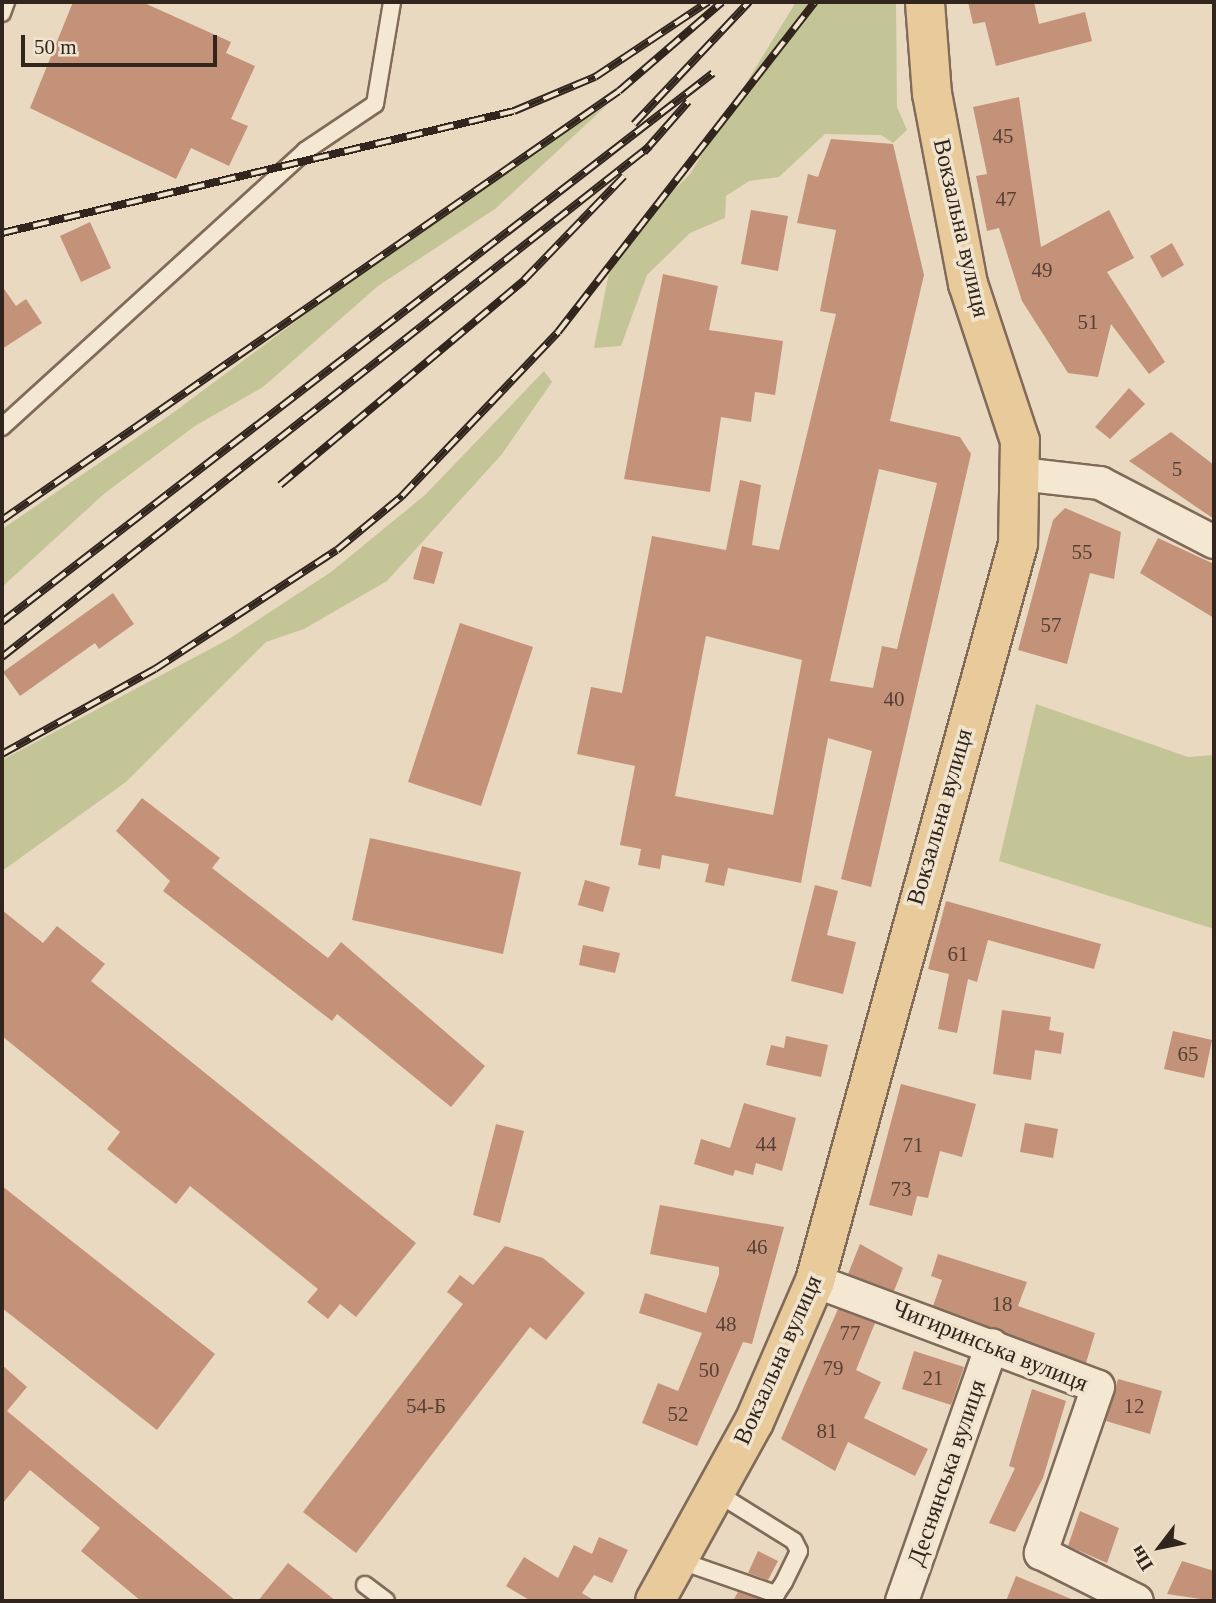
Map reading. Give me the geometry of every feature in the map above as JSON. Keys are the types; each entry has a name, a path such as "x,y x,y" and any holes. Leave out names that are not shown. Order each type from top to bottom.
{"main road":[{"name":"Вокзальна вулиця","path":"655,1601 681,1560 717,1493 815,1281 1018,544 1020,440 968,284 932,94 925,2"}],"street":[{"path":"1020,474 1100,483 1214,542"},
{"name":"Чигиринська вулиця","path":"815,1281 992,1345 1098,1387 1041,1553 1137,1601"},
{"name":"Деснянська вулиця","path":"902,1601 992,1345"}],"lane":[{"path":"2,13 6,2"},
{"path":"2,427 305,151 375,104 392,2"},
{"path":"681,1560 776,1594 785,1582 799,1551 794,1541 717,1493"},
{"path":"365,1585 386,1601"}],"green space":[{"path":"796,2 896,2 897,107 907,130 893,143 881,135 825,134 779,177 749,181 726,196 725,218 690,233 647,275 621,346 594,348 610,268 629,235 690,174"},
{"path":"606,106 495,209 378,286 263,387 195,426 105,493 2,587 2,529 170,415 315,307 341,279"},
{"path":"544,371 552,382 502,454 387,581 304,629 266,642 126,782 2,871 2,760 229,639 331,572 425,495"},
{"path":"1036,704 1188,757 1214,755 1214,929 999,861"}],"building":[{"path":"73,2 142,2 231,42 226,53 255,66 231,119 248,126 229,166 191,148 176,179 30,108"},
{"path":"968,2 1034,2 1039,24 1085,12 1092,41 996,66 985,22 973,24"},
{"path":"1019,97 1041,247 1109,210 1134,258 1107,272 1165,362 1149,374 1111,324 1098,377 1068,373 1022,301 999,228 987,231 976,176 987,174 973,107"},
{"path":"831,139 893,144 924,275 890,421 960,437 971,454 871,887 841,879 872,751 828,738 801,883 728,868 724,886 705,882 709,864 662,855 660,869 638,865 641,849 620,845 635,766 577,754 591,687 622,693 652,536 726,550 740,480 761,485 752,545 779,550 836,314 820,311 836,230 797,223 808,174 818,177","holes":["879,469 937,483 897,649 882,646 873,688 830,681","706,636 802,660 773,815 675,796"]},
{"path":"751,210 788,216 778,271 741,264"},
{"path":"90,222 111,268 81,282 60,236"},
{"path":"1172,243 1184,265 1162,278 1150,256"},
{"path":"663,274 718,286 709,330 783,341 775,395 755,392 751,422 721,417 710,492 624,479"},
{"path":"2,286 16,306 26,299 42,323 2,349"},
{"path":"1129,388 1145,404 1110,439 1095,427"},
{"path":"1171,432 1214,465 1214,519 1129,461"},
{"path":"1065,508 1121,532 1114,579 1090,573 1067,664 1018,650 1053,520"},
{"path":"1158,538 1214,564 1214,618 1140,573"},
{"path":"422,546 443,552 434,584 413,579"},
{"path":"113,593 134,624 99,649 95,643 20,696 3,672"},
{"path":"460,623 533,647 481,806 408,782"},
{"path":"142,798 220,858 212,868 328,958 341,942 485,1066 451,1107 337,1014 332,1021 163,891 170,881 116,831"},
{"path":"370,838 521,872 503,954 352,920"},
{"path":"585,880 610,887 603,912 578,905"},
{"path":"815,885 838,891 827,935 856,942 843,994 791,981"},
{"path":"946,901 1101,944 1094,969 988,940 977,982 968,979 957,1033 938,1029 949,974 928,969"},
{"path":"2,910 43,943 57,926 105,964 91,981 416,1243 356,1317 340,1304 328,1319 307,1302 318,1289 190,1186 176,1204 107,1149 120,1132 2,1036"},
{"path":"583,945 620,953 615,973 579,965"},
{"path":"1002,1010 1051,1017 1049,1030 1064,1033 1061,1054 1035,1050 1031,1080 993,1074"},
{"path":"1173,1031 1212,1040 1204,1078 1164,1069"},
{"path":"786,1036 828,1045 821,1077 766,1065 771,1045 784,1048"},
{"path":"901,1084 976,1104 962,1157 940,1151 928,1198 917,1196 912,1216 869,1205"},
{"path":"744,1103 796,1118 782,1171 756,1163 753,1175 735,1170 733,1176 694,1164 701,1139 730,1148"},
{"path":"1025,1123 1058,1129 1053,1158 1020,1152"},
{"path":"496,1124 524,1131 500,1223 473,1215"},
{"path":"2,1186 215,1354 157,1430 2,1308"},
{"path":"660,1205 784,1227 752,1344 743,1342 697,1446 642,1423 658,1383 678,1391 702,1333 639,1313 645,1293 706,1313 719,1274 719,1267 650,1254"},
{"path":"860,1244 903,1268 894,1291 848,1274"},
{"path":"505,1246 543,1258 585,1293 546,1340 530,1327 356,1553 303,1512 463,1304 447,1292 460,1275 473,1285"},
{"path":"938,1254 1027,1282 1018,1306 1095,1333 1086,1363 933,1306 942,1280 931,1276"},
{"path":"838,1309 875,1323 856,1370 881,1382 864,1418 928,1449 915,1476 848,1442 835,1471 781,1439"},
{"path":"914,1351 964,1367 951,1405 902,1389"},
{"path":"2,1365 27,1387 7,1411 236,1601 141,1601 81,1551 100,1528 30,1470 2,1504"},
{"path":"1118,1379 1162,1391 1150,1434 1106,1421"},
{"path":"1032,1389 1066,1401 1043,1478 1015,1532 989,1523 1015,1468 1009,1466"},
{"path":"1080,1511 1119,1528 1107,1563 1068,1546"},
{"path":"599,1537 628,1550 612,1583 594,1575 582,1593 595,1601 531,1601 506,1586 524,1557 558,1578 574,1545 592,1554"},
{"path":"758,1551 778,1561 768,1580 748,1573"},
{"path":"1182,1561 1214,1571 1214,1601 1167,1594"},
{"path":"288,1563 336,1601 258,1601"},
{"path":"1016,1576 1076,1601 1006,1601"},
{"path":"738,1592 759,1599 733,1601"}],"railway":[{"path":"2,233 514,111 595,77 708,2"},
{"path":"2,520 619,91 722,2"},
{"path":"634,124 749,2"},
{"path":"2,754 155,669 337,550 402,496 558,332 815,2"},
{"path":"2,622 713,73"},
{"path":"644,152 688,102"},
{"path":"2,657 650,146"},
{"path":"280,485 524,280 624,176"}]}
